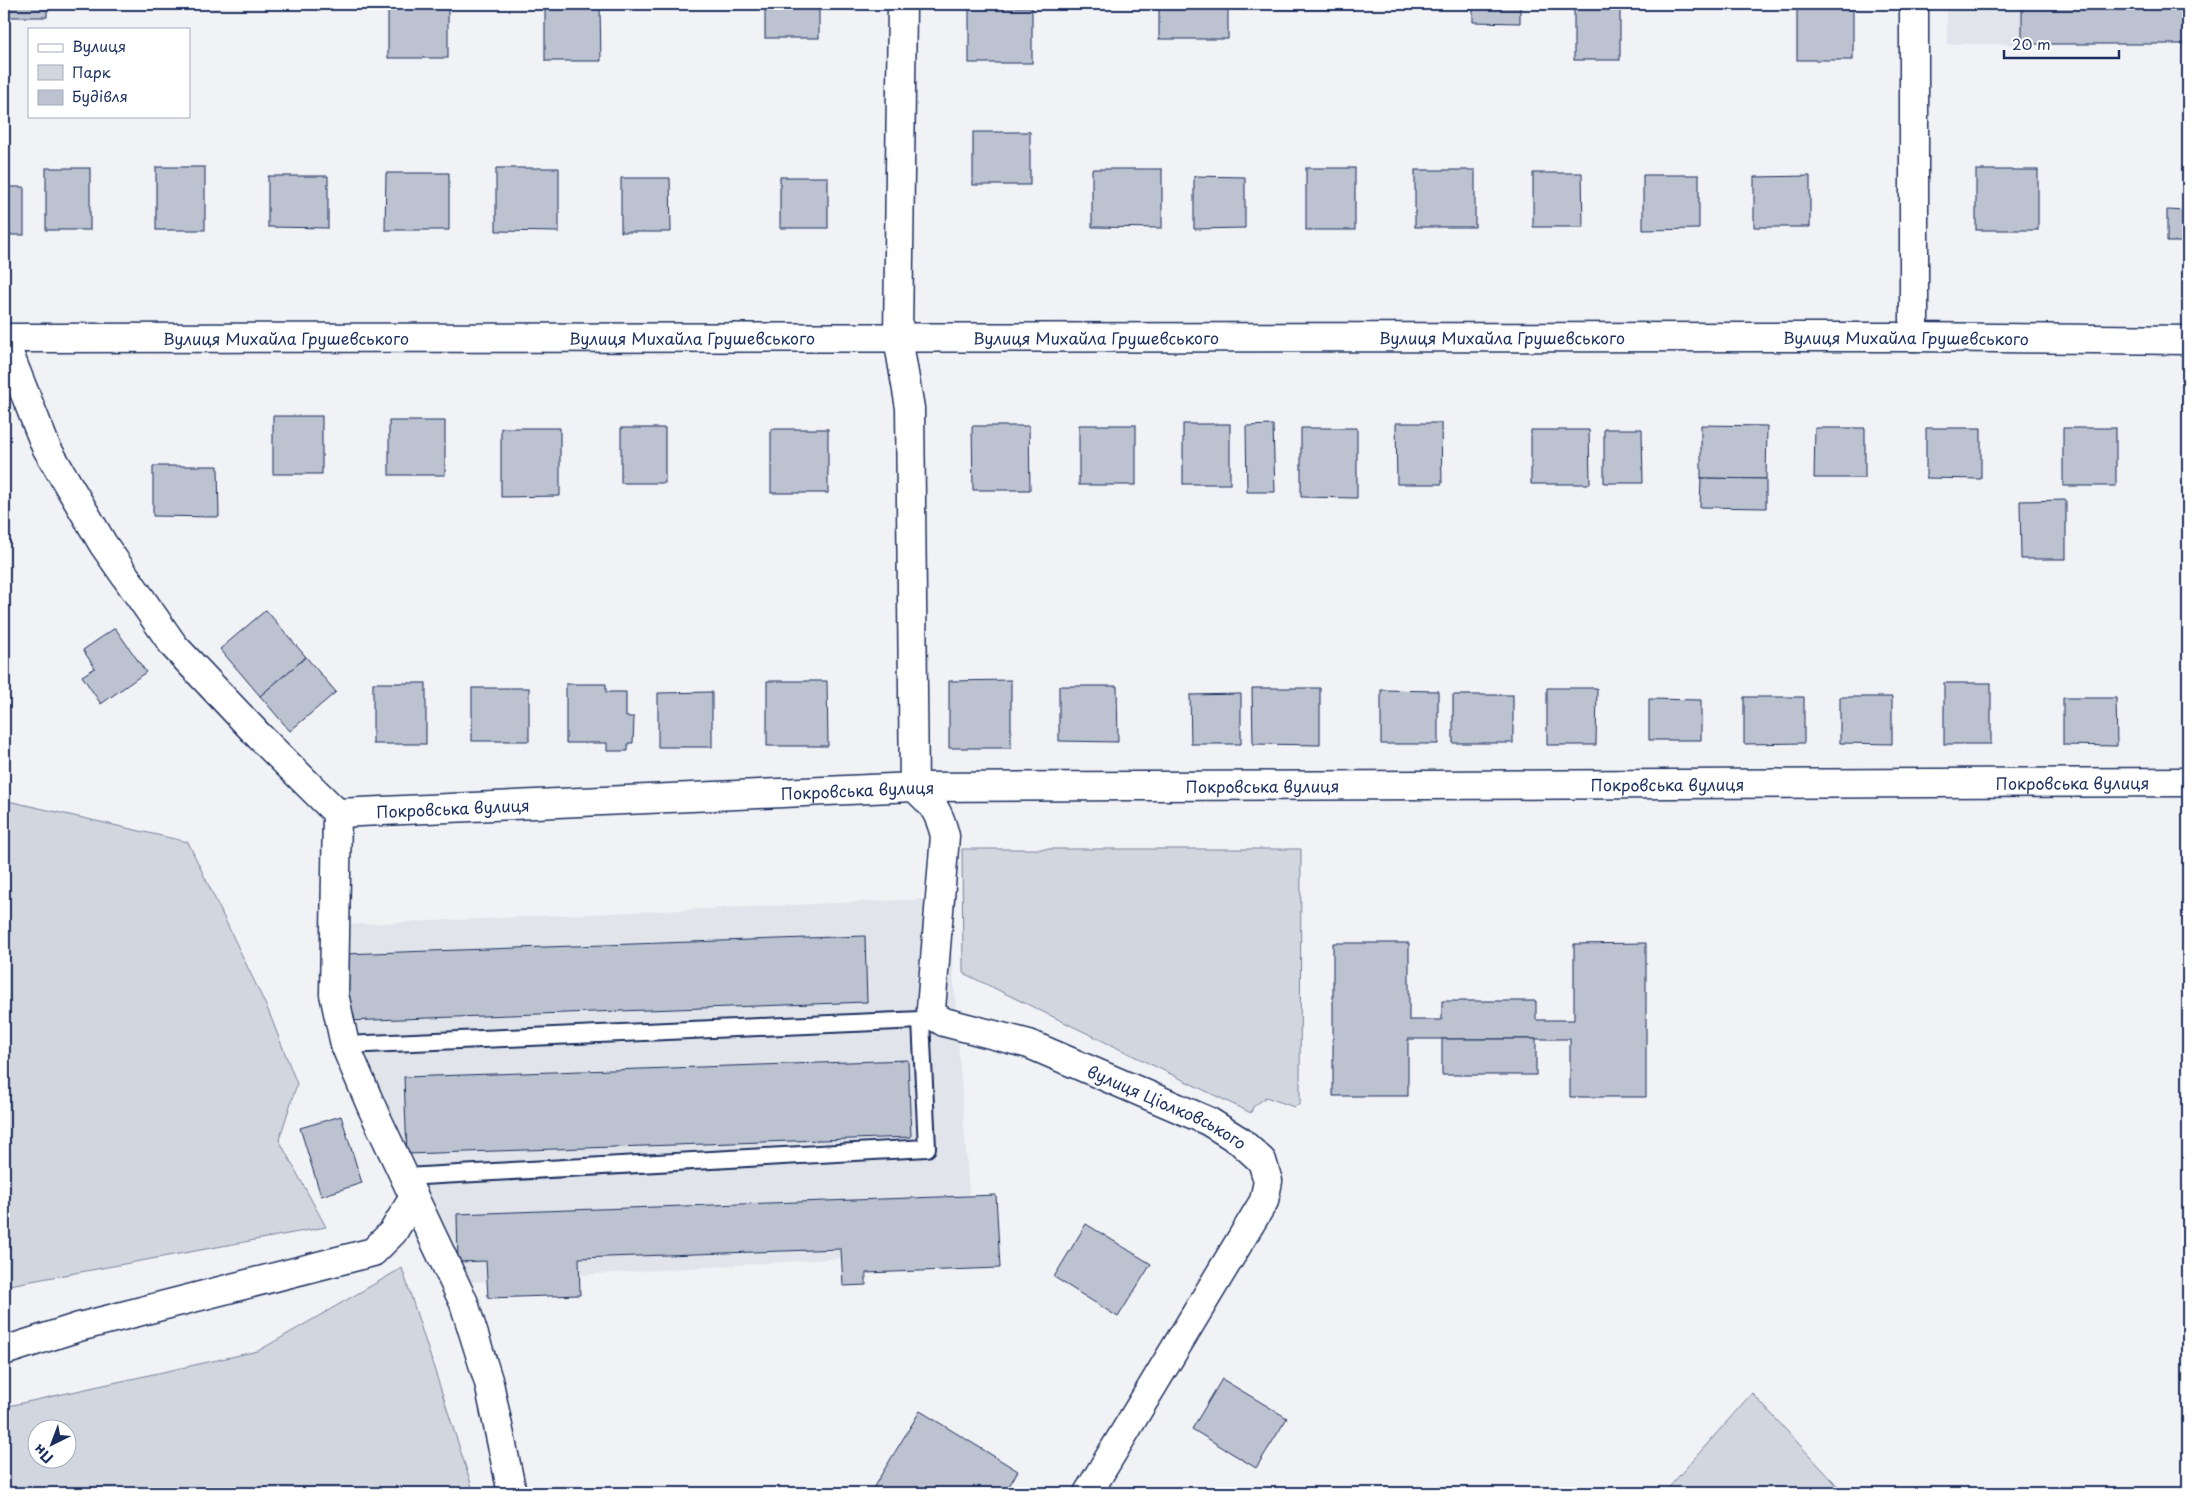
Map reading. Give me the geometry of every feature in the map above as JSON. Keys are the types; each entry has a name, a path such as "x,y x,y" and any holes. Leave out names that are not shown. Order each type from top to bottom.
{"street":[{"path":"902,4 898,338 910,408 914,787 933,804 941,818 945,836 931,1009 928,1018"},
{"path":"1914,4 1914,337"},
{"name":"Вулиця Михайла Грушевського","path":"4,340 1914,337 2188,340"},
{"path":"4,340 46,447 103,544 174,646 260,737 337,813 334,994 345,1045 372,1108 464,1303 489,1383 512,1493"},
{"name":"Покровська вулиця","path":"337,813 914,787 2188,782"},
{"name":"вулиця Ціолковського","path":"928,1018 1029,1044 1208,1121 1240,1141 1262,1161 1268,1181 1264,1201 1088,1493"},
{"path":"4,1351 97,1322 373,1252 393,1232 410,1187"}],"lane":[{"path":"345,1045 928,1018 927,1148 410,1187"}],"shaded area":[{"path":"1947,4 2188,4 2188,44 1947,44"},
{"path":"948,898 973,1250 456,1283 358,1042 340,925"}],"green space":[{"path":"4,800 188,842 268,1010 297,1084 279,1140 326,1227 4,1286"},
{"path":"962,849 1301,849 1300,1104 1294,1107 1266,1097 1253,1107 1251,1113 963,973"},
{"path":"402,1268 474,1493 4,1493 4,1407 258,1351"},
{"path":"1752,1393 1844,1493 1664,1493"}],"building":[{"path":"4,4 47,4 47,17 4,17"},
{"path":"161,4 218,4 218,7 161,6"},
{"path":"388,4 448,4 448,58 388,58"},
{"path":"765,4 819,4 819,38 765,38"},
{"path":"1159,4 1228,4 1228,39 1159,39"},
{"path":"1276,4 1354,4 1354,9 1276,9"},
{"path":"1473,4 1520,4 1520,23 1473,22"},
{"path":"1574,4 1620,4 1620,60 1574,60"},
{"path":"2022,4 2188,4 2188,44 2022,44"},
{"path":"1797,6 1853,6 1853,60 1797,60"},
{"path":"545,7 600,7 601,61 545,61"},
{"path":"969,7 1032,7 1032,63 969,63"},
{"path":"973,132 1030,132 1030,185 973,185"},
{"path":"156,167 205,167 205,230 156,230"},
{"path":"46,168 90,168 90,230 46,230"},
{"path":"496,168 559,168 559,232 496,231"},
{"path":"1306,168 1355,168 1355,230 1306,230"},
{"path":"1092,169 1162,169 1162,228 1092,227"},
{"path":"1415,170 1475,170 1475,227 1415,227"},
{"path":"1976,170 2038,170 2038,230 1976,230"},
{"path":"386,173 449,173 449,230 385,230"},
{"path":"1533,173 1582,173 1583,227 1533,227"},
{"path":"1643,175 1699,175 1699,229 1643,230"},
{"path":"268,176 328,176 328,228 268,227"},
{"path":"1194,176 1245,177 1245,228 1194,229"},
{"path":"1810,176 1810,227 1754,227 1754,177"},
{"path":"780,177 828,177 828,228 780,228"},
{"path":"621,178 670,178 671,232 621,232"},
{"path":"4,187 24,187 24,235 4,235"},
{"path":"2167,210 2188,211 2188,242 2167,242"},
{"path":"273,416 322,416 322,474 273,474"},
{"path":"389,421 445,421 445,475 389,475"},
{"path":"1396,423 1441,423 1442,484 1397,484"},
{"path":"1183,424 1230,424 1230,484 1183,484"},
{"path":"1079,425 1136,425 1136,485 1079,485"},
{"path":"1273,425 1275,492 1247,492 1246,426"},
{"path":"1701,425 1767,426 1766,479 1701,478"},
{"path":"972,426 1029,426 1030,490 973,490"},
{"path":"501,428 560,428 560,496 501,497"},
{"path":"621,428 665,428 665,483 621,483"},
{"path":"1301,428 1357,428 1357,498 1301,497"},
{"path":"1815,428 1865,428 1865,478 1814,478"},
{"path":"1926,428 1981,428 1981,479 1926,478"},
{"path":"2063,428 2116,428 2116,486 2063,486"},
{"path":"771,429 828,429 828,493 771,493"},
{"path":"1604,429 1642,429 1643,483 1604,483"},
{"path":"1531,430 1589,430 1590,484 1531,484"},
{"path":"153,466 218,466 219,517 153,516"},
{"path":"1701,478 1766,479 1766,508 1700,507"},
{"path":"2066,500 2066,559 2021,559 2020,501"},
{"path":"266,610 306,657 260,696 220,649"},
{"path":"115,628 146,672 101,704 82,676 95,668 83,650"},
{"path":"306,657 336,692 290,731 260,696"},
{"path":"1011,680 1011,748 949,748 949,681"},
{"path":"767,681 827,681 828,746 767,746"},
{"path":"373,683 426,683 426,744 373,744"},
{"path":"1944,683 1991,683 1991,744 1944,744"},
{"path":"566,684 606,684 606,692 626,692 626,717 634,717 633,743 628,743 628,751 607,751 607,743 566,743"},
{"path":"1059,686 1117,686 1118,742 1059,741"},
{"path":"472,688 529,688 529,741 472,741"},
{"path":"1252,688 1320,688 1320,745 1253,744"},
{"path":"1547,688 1597,688 1596,745 1547,745"},
{"path":"1381,690 1438,691 1438,744 1381,744"},
{"path":"712,692 712,747 658,747 658,693"},
{"path":"1241,694 1241,744 1191,744 1190,695"},
{"path":"1453,695 1513,695 1513,743 1453,743"},
{"path":"1744,697 1804,697 1804,743 1744,744"},
{"path":"1840,697 1892,697 1892,744 1840,743"},
{"path":"2063,698 2116,698 2117,746 2063,745"},
{"path":"1649,699 1701,700 1701,740 1649,740"},
{"path":"865,936 867,1002 346,1021 343,954"},
{"path":"1333,943 1409,943 1409,1020 1442,1020 1442,1001 1536,1001 1536,1020 1574,1020 1574,944 1646,943 1646,1097 1570,1097 1570,1039 1408,1039 1408,1096 1333,1096"},
{"path":"1442,1039 1536,1039 1536,1075 1442,1075"},
{"path":"908,1060 911,1137 407,1154 404,1077"},
{"path":"341,1116 362,1183 321,1196 300,1128"},
{"path":"996,1195 1000,1268 866,1273 866,1285 843,1286 841,1249 579,1258 580,1295 488,1298 486,1261 458,1262 457,1214"},
{"path":"1086,1224 1151,1264 1118,1317 1054,1277"},
{"path":"1222,1379 1287,1418 1256,1468 1192,1429"},
{"path":"920,1411 1018,1471 1005,1493 870,1493"}]}
